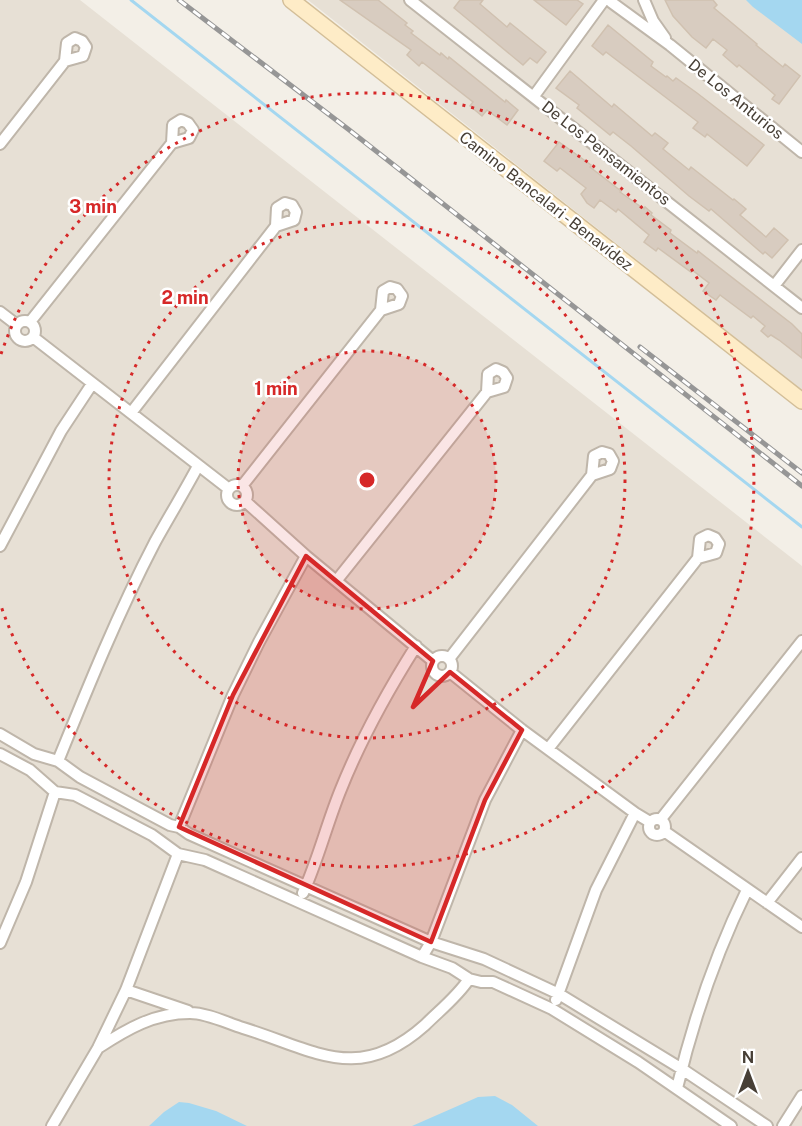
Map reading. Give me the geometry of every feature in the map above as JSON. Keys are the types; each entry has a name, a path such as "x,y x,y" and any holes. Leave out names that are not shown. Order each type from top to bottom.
{"main road":[{"name":"Camino Bancalari - Benavídez","path":"291,0 802,401"}],"street":[{"name":"De Los Pensamientos","path":"410,0 802,308"},
{"path":"534,96 607,1 626,0"},
{"path":"644,0 653,21 670,45"},
{"path":"607,1 670,45"},
{"name":"De Los Anturios","path":"670,45 802,152"},
{"path":"0,144 65,61"},
{"path":"30,322 172,143"},
{"path":"131,413 276,226"},
{"path":"774,286 802,250"},
{"path":"242,486 381,310"},
{"path":"0,312 17,325"},
{"path":"24,321 30,322 35,329 33,337 25,341 19,339 15,330 17,325 24,321"},
{"path":"33,337 229,489"},
{"path":"0,546 62,431 92,384"},
{"path":"337,580 487,392"},
{"path":"58,761 119,616 155,543 198,466"},
{"path":"449,659 592,475"},
{"path":"236,485 242,486 247,493 245,501 237,505 231,503 227,495 229,489 236,485"},
{"path":"245,501 306,556 433,661"},
{"path":"162,840 163,830 175,826 233,695 306,556"},
{"path":"548,749 698,558"},
{"path":"802,641 650,829 652,833 660,834 664,831 802,927"},
{"path":"299,901 355,755 393,682 416,646"},
{"path":"440,656 449,659 452,664 450,672 441,676 435,674 432,669 433,661 440,656"},
{"path":"450,672 522,730 635,813 656,821"},
{"path":"422,957 431,942 484,800 522,730"},
{"path":"0,734 34,754 58,761 75,773 189,834 431,942 498,965 559,994 682,1069 767,1126"},
{"path":"0,754 40,777 60,793 75,795 162,840 183,855 205,860 465,976 481,982 493,982 552,1009 677,1088 731,1126"},
{"path":"40,777 40,769 47,758"},
{"path":"0,943 60,793 70,789 75,773"},
{"path":"552,1009 596,890 635,813"},
{"path":"52,1126 98,1048 126,990 183,855 191,850 189,834"},
{"path":"767,903 802,858"},
{"path":"677,1088 699,1005 725,936 747,890"},
{"path":"126,990 324,1056 358,1059 386,1052 400,1045 447,1004 462,989 465,976 464,960 469,955"},
{"path":"493,982 498,965"},
{"path":"98,1048 149,1020 168,1014 194,1013"},
{"path":"783,1126 802,1096"}],"highlighted area":[{"path":"306,556 433,661 413,707 450,672 522,730 485,800 431,942 179,827 233,695"}],"shaded area":[{"path":"0,0 80,0 802,566 802,1126 0,1126"},
{"path":"308,0 802,0 802,390"}],"water":[{"path":"746,0 802,0 802,44 753,7"},
{"path":"495,1096 512,1105 538,1126 412,1126 478,1097"},
{"path":"179,1102 216,1111 247,1126 149,1126"}],"building":[{"path":"340,0 378,0 407,23 405,25 413,31 411,33 440,55 441,53 448,59 449,57 518,110 507,125 487,110 482,116 470,106 473,102 422,62 419,66 407,55 411,50"},
{"path":"460,0 483,0 480,4 507,27 510,23 546,52 537,63 530,58 523,65 454,8"},
{"path":"534,0 577,0 583,4 566,25"},
{"path":"665,0 713,0 717,5 714,8 756,45 783,67 785,64 800,76 779,104 772,99 775,95 767,88 723,55 727,50 713,39 706,48 692,37 673,16"},
{"path":"608,25 653,62 651,66 673,81 676,78 764,145 747,166 707,134 705,137 693,128 698,122 606,52 603,55 592,46"},
{"path":"570,71 612,107 614,104 652,136 655,133 668,143 663,149 689,170 691,167 746,209 740,215 766,237 774,228 788,240 772,258 765,252 763,254 711,209 709,211 689,196 631,146 613,132 610,135 577,108 579,105 556,88"},
{"path":"559,142 591,165 590,167 620,192 644,209 645,207 652,213 651,215 671,230 670,233 697,253 698,251 792,324 802,334 802,358 779,340 771,335 768,337 761,331 765,326 753,316 751,318 720,295 716,300 703,291 709,283 658,248 656,251 644,242 649,235 618,209 616,212 600,200 594,208 587,203 581,194 586,188 560,168 557,171 544,161"}],"waterway":[{"path":"131,0 802,527"}],"railway":[{"path":"179,0 348,129 802,486"},
{"path":"640,347 802,473"}]}
